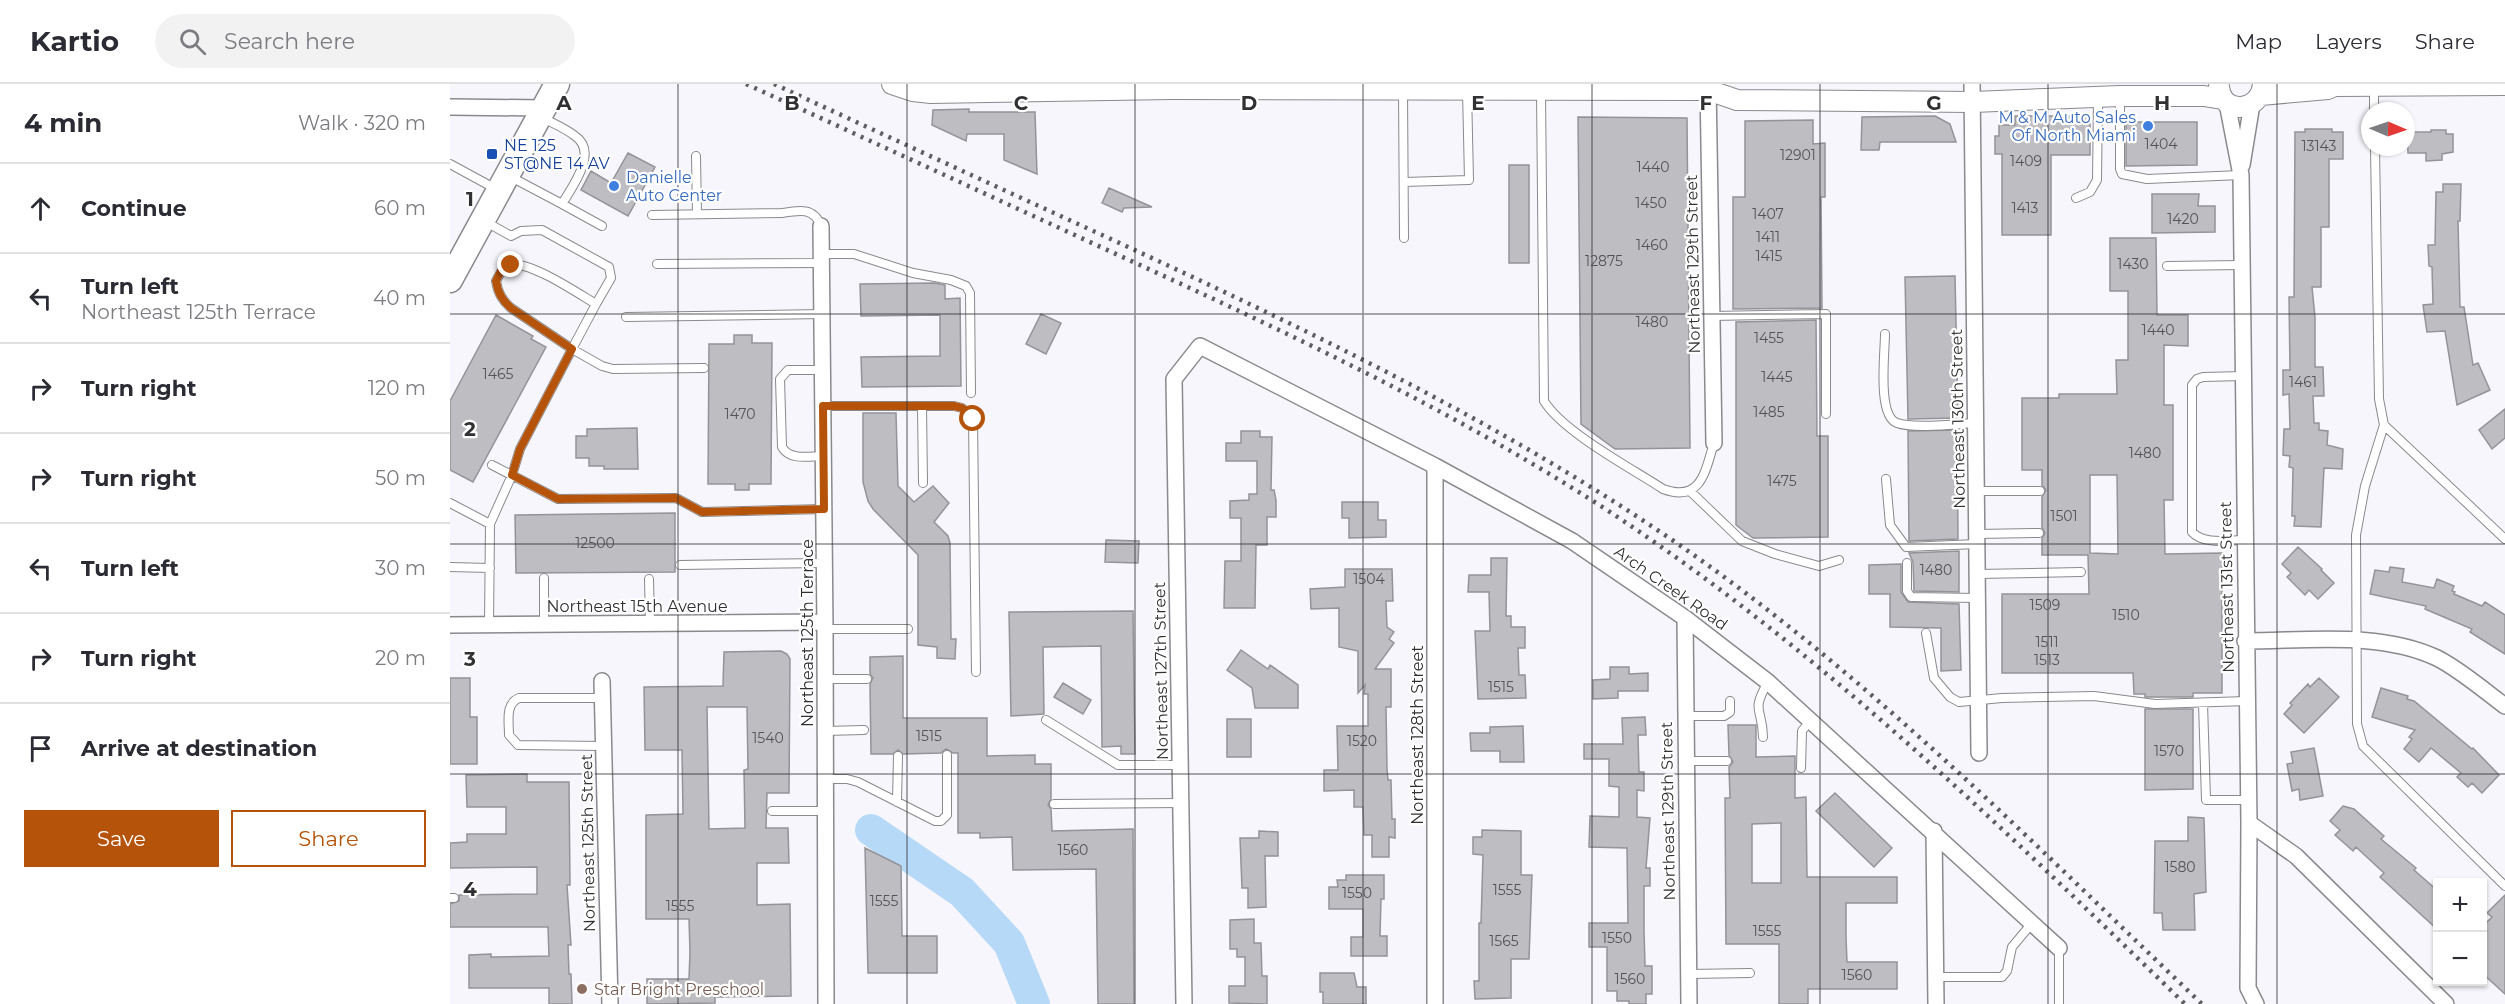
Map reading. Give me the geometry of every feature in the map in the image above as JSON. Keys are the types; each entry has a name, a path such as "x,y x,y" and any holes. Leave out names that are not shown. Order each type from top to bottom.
{"main road":[{"path":"450,280 557,84"}],"street":[{"path":"892,84 917,88 1171,87 1403,90 1447,87 1467,90 1541,90 1571,87 1712,86 1737,100 1973,93 2098,96 2222,95 2240,107 2259,94 2328,90 2333,85 2505,85"},
{"name":"Northeast 129th Street","path":"1712,86 1711,316 1714,443"},
{"name":"Northeast 130th Street","path":"1973,93 1979,753"},
{"name":"Northeast 131st Street","path":"2241,171 2259,94"},
{"name":"Northeast 131st Street","path":"2222,95 2241,171 2249,823 2248,988 2256,1004"},
{"path":"450,107 541,112"},
{"name":"Northeast 125th Terrace","path":"821,226 825,563 826,1004"},
{"name":"Arch Creek Road","path":"1200,346 1435,466 1572,542 1685,618 1768,682 1934,831 2059,948"},
{"name":"Northeast 127th Street","path":"1184,1004 1174,378 1200,346"},
{"name":"Northeast 128th Street","path":"1435,466 1435,1004"},
{"name":"Northeast 129th Street","path":"1685,618 1689,1004"},
{"name":"Northeast 15th Avenue","path":"450,625 825,626"},
{"path":"2246,641 2355,640 2407,647 2439,659 2505,706"},
{"name":"Northeast 125th Street","path":"602,681 610,1004"},
{"path":"2249,823 2296,856 2446,1004"},
{"path":"1934,831 1936,1004"}],"lane":[{"path":"2374,86 2374,102"},
{"path":"1403,90 1404,238"},
{"path":"1404,182 1469,180 1467,90"},
{"path":"1541,90 1544,401 1560,420 1663,489 1676,494 1690,491 1703,478 1714,443"},
{"path":"2076,198 2090,192 2097,180 2098,96"},
{"path":"2120,96 2120,170 2122,174 2146,178 2241,171"},
{"path":"541,112 578,137 583,146 584,165 562,204"},
{"path":"696,156 697,214"},
{"path":"2375,156 2379,399 2384,425 2365,486 2356,536 2356,724 2363,746 2505,886"},
{"path":"450,164 562,204 602,226"},
{"path":"652,215 782,213 801,210 810,212 818,218 821,226"},
{"path":"482,220 510,236 521,231 542,230 609,267 611,278 520,449 512,475 490,524 489,625"},
{"path":"657,264 821,258 854,254 913,273 951,280 966,286 970,292 971,393"},
{"path":"597,304 520,265 511,265 502,269 496,281 498,291 511,308 602,366 613,369 704,368"},
{"path":"2167,266 2241,265"},
{"path":"626,316 822,314"},
{"path":"1711,316 1826,314 1826,414"},
{"path":"1885,334 1884,406 1896,423 1917,425 1976,423"},
{"path":"823,370 788,370 780,379 782,447 790,456 823,456"},
{"path":"2242,376 2203,377 2197,379 2192,385 2192,532 2205,540 2245,540"},
{"path":"823,406 954,406 962,408 973,419 976,672"},
{"path":"922,406 923,483"},
{"path":"2384,425 2505,539"},
{"path":"492,465 558,499 676,498 702,512 824,509"},
{"path":"1886,479 1890,525 1906,547 2039,533"},
{"path":"1976,491 2040,490"},
{"path":"1690,491 1742,541 1774,554 1819,566 1839,560"},
{"path":"450,503 490,524"},
{"path":"680,565 825,563"},
{"path":"1907,563 1907,591 1911,597 1978,598"},
{"path":"450,567 490,568"},
{"path":"1977,574 2081,572"},
{"path":"544,578 544,625"},
{"path":"649,579 650,624"},
{"path":"825,626 908,629"},
{"path":"1926,633 1934,678 1950,697 1959,702 2094,696 2155,704 2247,701"},
{"path":"825,679 867,679"},
{"path":"1763,737 1758,700 1768,682"},
{"path":"602,698 519,698 513,700 509,707 509,735 518,746 603,746"},
{"path":"1685,716 1724,716 1730,712 1730,701"},
{"path":"2203,703 2206,800 2248,800"},
{"path":"1046,720 1118,765 1181,765"},
{"path":"1801,768 1802,731 1810,721"},
{"path":"825,731 864,730"},
{"path":"825,779 847,779 858,782 935,821 946,818 947,755"},
{"path":"897,802 898,756"},
{"path":"1686,761 1727,761"},
{"path":"1054,804 1181,803"},
{"path":"772,811 825,811"},
{"path":"1936,977 2002,976 2007,971 2012,947 2032,922"},
{"path":"2059,948 2060,1004"},
{"path":"1689,974 1750,973"}],"building":[{"path":"969,109 969,112 1035,112 1037,174 1004,160 1004,134 967,134 966,141 932,125 933,110"},
{"path":"1935,116 1950,124 1956,142 1880,142 1879,150 1861,150 1862,117"},
{"path":"2015,116 2090,116 2090,155 2051,155 2051,235 2002,235 2002,154 1995,154 1995,136 1999,136 1999,125 2015,125"},
{"path":"1578,117 1687,118 1690,448 1615,449 1581,424"},
{"path":"1813,120 1813,144 1825,143 1825,197 1821,197 1822,308 1733,309 1733,197 1745,197 1745,121"},
{"path":"2126,122 2197,122 2197,165 2126,166"},
{"path":"2305,129 2332,129 2332,132 2343,132 2343,159 2329,159 2329,227 2321,227 2321,287 2312,287 2315,317 2315,367 2323,367 2324,396 2313,396 2314,423 2319,423 2319,430 2328,431 2327,445 2343,449 2342,469 2324,468 2321,527 2294,526 2295,516 2292,516 2293,468 2289,467 2290,456 2283,455 2284,429 2290,429 2289,394 2283,395 2283,370 2290,370 2289,297 2294,297 2295,132 2305,132"},
{"path":"2431,130 2446,130 2446,134 2453,134 2453,152 2442,154 2442,160 2426,161 2426,153 2415,153 2415,132 2431,132"},
{"name":"Danielle Auto Center","path":"628,153 655,167 628,216 581,190 591,171 611,183"},
{"path":"1509,165 1529,165 1529,263 1509,263"},
{"path":"2443,184 2461,184 2460,221 2458,221 2460,307 2464,307 2473,365 2478,363 2490,390 2457,405 2445,331 2427,332 2423,305 2433,304 2432,267 2429,266 2428,245 2435,245 2436,192 2443,192"},
{"path":"1109,188 1152,207 1124,208 1122,212 1102,203"},
{"path":"2152,194 2199,194 2198,206 2215,206 2215,232 2152,233"},
{"path":"2110,238 2156,238 2157,315 2188,315 2188,346 2164,345 2164,405 2173,405 2173,500 2164,500 2165,554 2222,553 2222,693 2193,693 2193,697 2145,697 2145,694 2134,694 2133,673 2002,673 2002,594 2089,594 2088,555 2042,555 2042,538 2045,533 2042,528 2042,497 2046,490 2042,485 2042,470 2022,470 2022,398 2059,398 2059,394 2117,394 2116,360 2128,360 2128,291 2110,291","holes":["2090,475 2117,475 2118,554 2090,553"]},
{"path":"1955,276 1958,418 1908,419 1905,277"},
{"path":"935,283 945,285 945,299 960,298 961,386 862,387 861,357 940,356 940,315 861,316 860,284"},
{"path":"1041,314 1061,323 1046,354 1026,344"},
{"path":"496,315 533,336 531,339 546,347 473,482 450,470 450,401"},
{"path":"1816,320 1817,436 1828,436 1828,537 1753,538 1736,525 1736,322"},
{"path":"734,335 752,335 752,343 772,343 771,484 749,484 749,490 735,490 735,484 708,484 709,344 734,344"},
{"path":"2505,409 2505,438 2492,449 2479,430"},
{"path":"863,413 896,413 898,486 914,502 933,486 949,503 934,522 948,536 950,543 951,639 956,639 955,659 937,658 937,647 918,645 918,555 868,501 863,482"},
{"path":"637,428 638,469 604,469 604,466 589,466 589,458 576,458 576,436 587,436 587,429"},
{"path":"1957,430 1958,539 1909,541 1908,431"},
{"path":"1241,431 1260,431 1260,437 1272,437 1271,490 1274,490 1276,500 1276,517 1267,517 1267,545 1256,545 1255,608 1224,608 1225,561 1241,561 1241,518 1230,518 1230,501 1249,500 1249,494 1257,494 1257,461 1226,461 1226,443 1241,443"},
{"path":"1342,502 1378,502 1378,520 1386,520 1386,537 1349,538 1349,518 1342,518"},
{"path":"675,513 675,572 516,573 515,515"},
{"path":"1106,540 1139,541 1138,563 1105,562"},
{"path":"2298,547 2334,583 2318,599 2309,590 2305,595 2287,577 2291,573 2282,564"},
{"path":"1959,551 1959,592 1914,591 1913,562 1909,553"},
{"path":"1491,558 1507,558 1506,616 1511,616 1511,627 1525,627 1525,648 1518,648 1519,675 1525,675 1526,698 1478,699 1475,631 1490,631 1489,592 1468,592 1469,575 1491,575"},
{"path":"1901,564 1901,592 1908,602 1959,604 1961,670 1941,671 1941,628 1890,627 1890,594 1869,594 1869,565"},
{"path":"2390,567 2404,569 2402,582 2434,588 2437,579 2454,586 2452,591 2455,592 2454,594 2482,606 2485,602 2505,615 2505,654 2470,632 2472,629 2425,609 2426,606 2370,594 2375,570 2389,572"},
{"path":"1345,569 1392,569 1393,601 1386,601 1387,627 1394,632 1389,639 1394,643 1375,669 1391,669 1391,707 1386,707 1387,769 1388,780 1391,780 1395,838 1389,837 1389,857 1372,857 1372,835 1364,835 1363,807 1354,807 1354,790 1324,791 1324,770 1338,770 1337,726 1368,726 1368,694 1364,694 1365,685 1358,693 1358,651 1339,647 1339,608 1311,609 1310,589 1345,587"},
{"path":"1133,611 1135,754 1121,754 1121,746 1102,747 1101,646 1043,647 1044,714 1011,716 1009,612"},
{"path":"1241,650 1268,669 1270,665 1298,685 1298,708 1255,708 1252,688 1227,670"},
{"path":"781,651 790,659 789,793 767,793 766,828 788,828 789,863 757,863 757,905 790,904 791,996 715,997 715,1003 647,1004 647,979 689,979 690,952 689,919 646,919 646,815 683,814 682,750 645,750 644,687 723,686 724,652","holes":["707,707 747,707 748,769 744,770 745,828 709,829"]},
{"path":"903,656 903,718 987,718 987,756 1035,755 1035,764 1051,764 1051,799 1048,805 1051,809 1052,831 1133,829 1134,1004 1098,1004 1096,869 1013,870 1012,837 980,838 980,833 958,833 958,753 946,749 941,753 903,754 898,750 893,754 871,754 870,684 873,678 870,674 870,657"},
{"path":"1610,667 1629,667 1629,674 1648,673 1648,691 1618,691 1618,698 1593,699 1593,680 1610,679"},
{"path":"450,678 470,678 470,717 477,717 477,764 450,764"},
{"path":"2319,678 2339,697 2304,733 2284,714 2292,705 2290,703 2308,684 2310,687"},
{"path":"1063,683 1091,700 1083,714 1054,697"},
{"path":"2381,688 2408,696 2407,699 2414,701 2473,748 2499,775 2482,793 2472,783 2468,787 2457,777 2461,773 2431,748 2419,762 2404,749 2412,739 2409,737 2415,730 2372,717"},
{"path":"2145,709 2193,709 2193,789 2145,790"},
{"path":"1645,717 1646,735 1638,735 1639,772 1644,772 1644,791 1637,790 1637,817 1650,818 1646,868 1650,868 1650,886 1644,886 1644,930 1645,966 1652,966 1652,994 1646,994 1646,1004 1629,1004 1629,1001 1617,1001 1617,991 1607,991 1607,947 1589,947 1589,923 1628,923 1627,848 1589,847 1590,816 1619,817 1619,787 1609,786 1609,759 1584,759 1584,744 1623,744 1622,718"},
{"path":"1227,719 1251,719 1251,757 1227,757"},
{"path":"1728,725 1756,725 1756,757 1795,756 1795,798 1806,797 1807,877 1897,877 1897,903 1846,903 1846,937 1847,962 1897,962 1897,989 1808,989 1808,1004 1779,1004 1779,944 1726,944 1725,798 1730,798 1729,767 1733,762 1729,755","holes":["1781,823 1781,883 1752,883 1752,824"]},
{"path":"1523,726 1524,762 1500,762 1500,751 1471,751 1470,733 1490,733 1490,727"},
{"path":"2314,748 2323,796 2300,800 2299,789 2292,791 2287,764 2293,763 2291,752"},
{"path":"527,774 527,782 569,782 570,885 567,885 572,1004 549,1004 549,988 469,988 469,955 549,956 548,927 450,927 450,904 459,901 459,895 537,894 537,867 450,868 450,843 467,842 467,834 506,834 506,807 467,807 466,775"},
{"path":"1835,793 1892,848 1874,867 1816,811"},
{"path":"2343,806 2354,809 2384,836 2381,839 2416,868 2414,870 2433,887 2433,925 2380,877 2384,873 2356,847 2353,851 2335,835 2340,830 2330,821"},
{"path":"2188,817 2204,818 2206,892 2194,894 2195,930 2163,930 2162,913 2154,913 2155,841 2188,841"},
{"path":"1482,830 1521,831 1521,875 1532,875 1529,959 1511,959 1511,998 1475,999 1474,981 1479,981 1479,923 1481,923 1483,855 1473,854 1473,837 1482,837"},
{"path":"1259,831 1278,832 1278,856 1265,856 1266,907 1248,908 1248,888 1242,888 1240,838 1259,838"},
{"path":"865,848 901,866 902,936 937,936 937,973 868,973"},
{"path":"1346,875 1384,875 1380,936 1387,936 1387,956 1351,956 1351,937 1363,937 1363,909 1329,909 1329,887 1338,887 1337,880 1346,880"},
{"path":"2505,895 2505,994 2487,978 2487,922 2492,917 2487,913"},
{"path":"1254,919 1254,943 1261,943 1262,976 1267,976 1267,1004 1229,1003 1229,986 1245,986 1245,957 1237,957 1237,949 1230,949 1230,920"},
{"path":"1320,973 1354,973 1357,987 1366,987 1366,1004 1323,1004 1323,992 1320,992"}],"waterway":[{"path":"871,830 962,892 1009,943 1034,1004"}],"railway":[{"path":"746,84 1319,349 1494,441 1607,510 1685,564 1835,681 1978,807 2185,1004"},
{"path":"774,84 1197,279 1339,348 1477,421 1612,501 1678,544 1749,595 1884,706 2013,823 2202,1004"}],"place":[{"name":"M & M Auto Sales Of North Miami","path":"2148,126"},
{"name":"NE 125 ST@NE 14 AV","path":"492,154"},
{"name":"Danielle Auto Center","path":"614,186"},
{"name":"Star Bright Preschool","path":"582,989"}],"route":[{"path":"511,265 502,269 496,281 503,300 511,308 572,349 520,449 512,475 558,499 676,498 702,512 824,509 823,406 954,406 962,408 973,419"}]}
